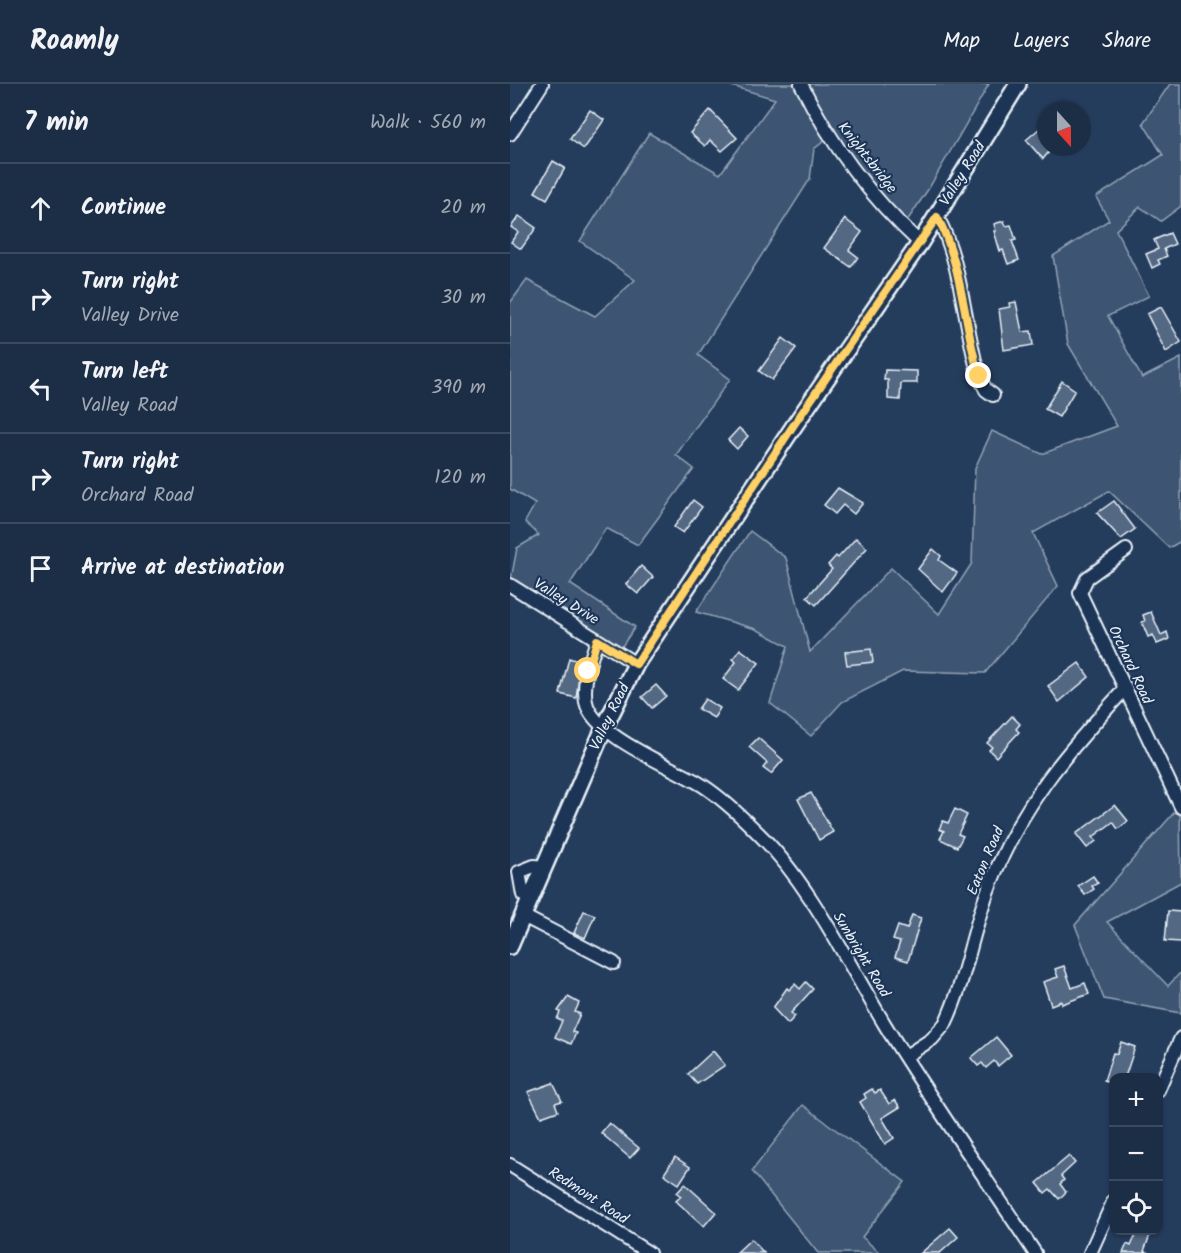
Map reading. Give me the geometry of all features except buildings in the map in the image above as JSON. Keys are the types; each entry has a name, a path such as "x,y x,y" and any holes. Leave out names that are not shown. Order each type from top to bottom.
{"main road":[{"name":"Valley Road","path":"510,946 604,728 636,664 795,423 920,243 1018,84"}],"street":[{"path":"510,134 542,84"},
{"name":"Knightsbridge","path":"801,84 819,119 855,174 920,243"},
{"path":"937,217 943,228 956,276 979,376 986,390 993,395"},
{"name":"Orchard Road","path":"1126,550 1087,578 1080,593 1181,807"},
{"name":"Valley Drive","path":"510,585 636,664"},
{"path":"597,640 588,671 586,702 591,714 604,728"},
{"name":"Eaton Road","path":"906,1056 932,1039 945,1024 990,885 1030,804 1068,750 1124,690"},
{"name":"Sunbright Road","path":"604,728 702,785 759,833 804,890 906,1056 1035,1253"},
{"path":"530,899 523,895 514,869 544,867"},
{"path":"523,916 614,963"},
{"path":"1163,1079 1181,1038"},
{"name":"Redmont Road","path":"510,1165 650,1253"},
{"path":"1090,1253 1109,1209"}],"shaded area":[{"path":"725,84 989,84 929,188 903,227 827,139 814,149 810,179 698,355 730,379 676,455 694,469 638,545 606,528 570,584 635,627 616,655 510,585 517,548 539,535 525,522 535,504 510,489 510,303 527,280 595,316 635,280 580,241 649,133 720,174 775,99"},
{"path":"1170,84 1181,84 1181,206 1161,221 1140,207 1116,230 1149,296 1108,316 1142,378 1181,358 1181,541 1169,548 1109,491 1033,533 1058,586 985,673 903,671 842,702 811,736 770,703 788,646 756,629 696,612 750,531 786,558 810,652 891,568 939,614 972,563 975,468 992,431 1042,454 1117,426 1068,344 1053,256 1109,220 1096,197 1163,155 1143,123"},
{"path":"1180,806 1181,882 1107,922 1168,986 1181,972 1181,1013 1104,999 1075,925"},
{"path":"803,1105 905,1182 862,1237 880,1253 818,1253 752,1171"}],"route":[{"path":"588,671 597,640 636,664 795,423 937,217 943,228 956,276 979,376"}]}
